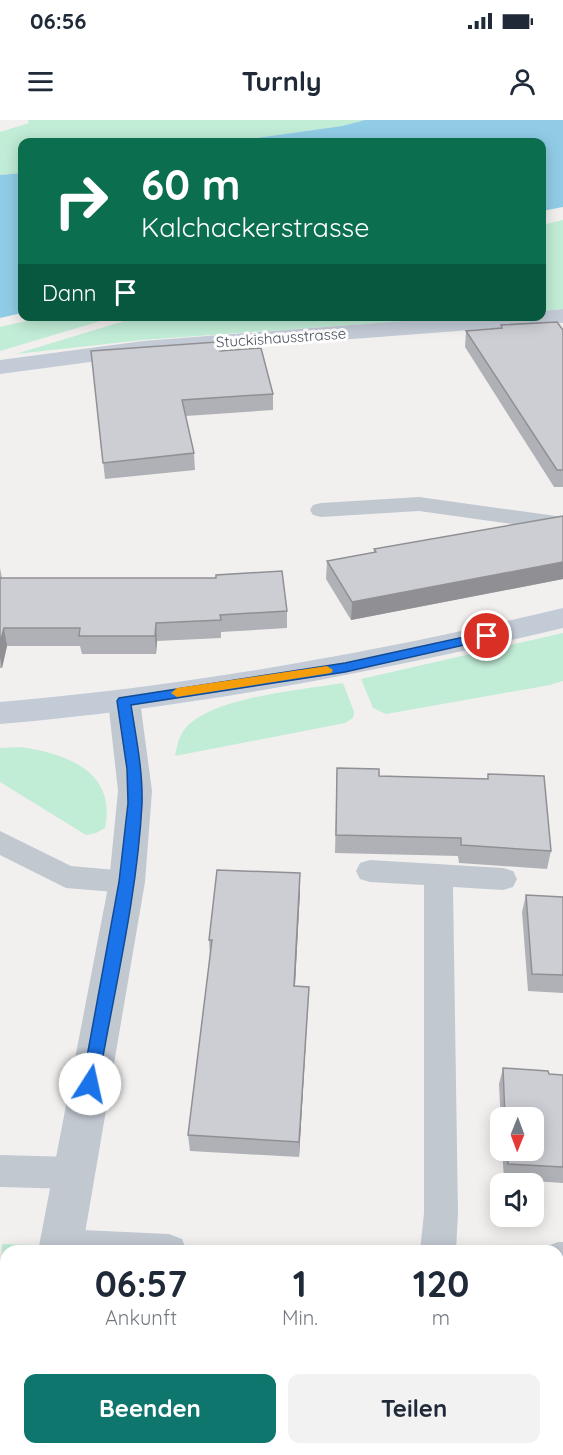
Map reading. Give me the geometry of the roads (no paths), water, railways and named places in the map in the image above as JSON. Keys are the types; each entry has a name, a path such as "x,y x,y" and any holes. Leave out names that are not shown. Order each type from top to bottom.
{"street":[{"name":"Stuckishausstrasse","path":"546,317 563,316"},
{"name":"Stuckishausstrasse","path":"0,367 143,348 497,321"},
{"path":"0,713 124,701 345,668 563,618"},
{"path":"61,1245 127,882 135,791 124,701"}],"lane":[{"path":"321,510 419,504 563,524"},
{"path":"0,842 66,877 127,882"},
{"path":"370,871 503,879"},
{"path":"438,875 441,1213 438,1245"},
{"path":"0,1171 73,1173"}],"water":[{"path":"365,120 563,120 563,207 546,210 546,138 256,138 342,126"},
{"path":"18,173 18,314 0,318 0,175"}]}
